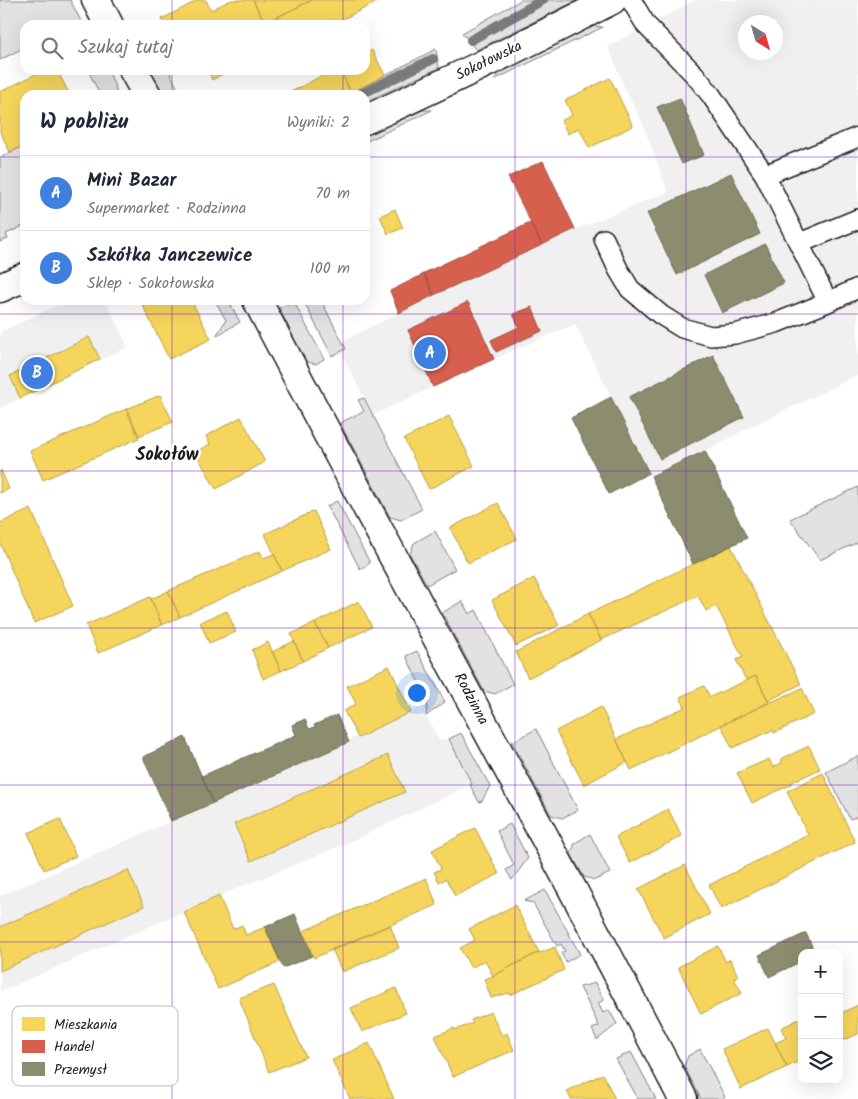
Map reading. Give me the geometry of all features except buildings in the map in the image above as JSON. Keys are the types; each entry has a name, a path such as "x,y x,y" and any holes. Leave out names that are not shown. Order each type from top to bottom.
{"street":[{"path":"96,0 106,20"},
{"name":"Sokołowska","path":"370,118 550,32 612,0"},
{"path":"136,75 143,90"},
{"path":"0,288 20,279"},
{"name":"Rodzinna","path":"260,305 639,1013 683,1099"}],"lane":[{"path":"631,0 646,26 706,88 765,175 828,302"},
{"path":"765,175 858,137"},
{"path":"800,244 858,219"},
{"path":"604,239 630,289 661,315 682,328 712,336 735,334 776,323 858,288"}],"shaded area":[{"path":"0,0 70,0 80,20 20,20 20,50 0,60"},
{"path":"521,0 578,0 476,50 462,33"},
{"path":"696,0 858,0 858,375 651,476 575,324 373,415 340,351 346,348 343,341 434,295 575,229 668,192 642,122 625,89 608,46"},
{"path":"594,26 603,27 494,80 501,72"},
{"path":"436,49 439,68 370,100 370,90 357,90"},
{"path":"90,75 110,75 117,90 98,90"},
{"path":"153,75 171,75 178,90 160,90"},
{"path":"422,110 432,110 370,140 370,134"},
{"path":"20,148 20,227 6,234 8,239 0,242 0,158"},
{"path":"58,305 107,305 128,347 0,408 0,332"},
{"path":"218,305 231,305 240,322 216,336 226,320"},
{"path":"286,305 296,305 324,359 316,364 305,361 279,308"},
{"path":"306,305 324,305 346,349 332,356"},
{"path":"364,398 422,509 401,520 390,517 340,423 364,411 358,400"},
{"path":"858,487 858,542 820,560 790,519"},
{"path":"337,501 370,563 360,569 327,506"},
{"path":"435,531 455,569 427,585 410,554 414,543"},
{"path":"462,601 469,614 476,610 513,684 495,694 484,691 442,613"},
{"path":"417,651 445,702 426,716 428,702 406,656"},
{"path":"429,702 426,716 439,740 449,739 472,784 356,839 219,896 0,992 0,896 213,803 347,740 358,738"},
{"path":"536,729 578,810 562,818 551,815 512,742"},
{"path":"461,733 490,786 482,801 479,802 449,739"},
{"path":"858,756 858,816 850,819 826,772"},
{"path":"510,824 528,858 512,880 506,870 514,865 497,831"},
{"path":"590,834 610,873 595,880 584,877 571,854 575,843"},
{"path":"545,890 580,954 566,962 561,953 565,951 561,944 557,946 533,903 524,901"},
{"path":"595,983 604,1000 598,1003 603,1013 609,1010 617,1024 597,1040 592,1029 599,1026 580,987"},
{"path":"700,1049 725,1097 722,1099 701,1099 684,1066 688,1056"},
{"path":"631,1052 656,1099 638,1099 616,1059"}],"waterway":[{"path":"471,40 543,0"},
{"path":"369,90 433,59"}],"place":[{"name":"Mini Bazar","path":"430,353"},
{"name":"Szkółka Janczewice","path":"37,373"}],"district":[{"name":"Sokołów","path":"167,455"}]}
